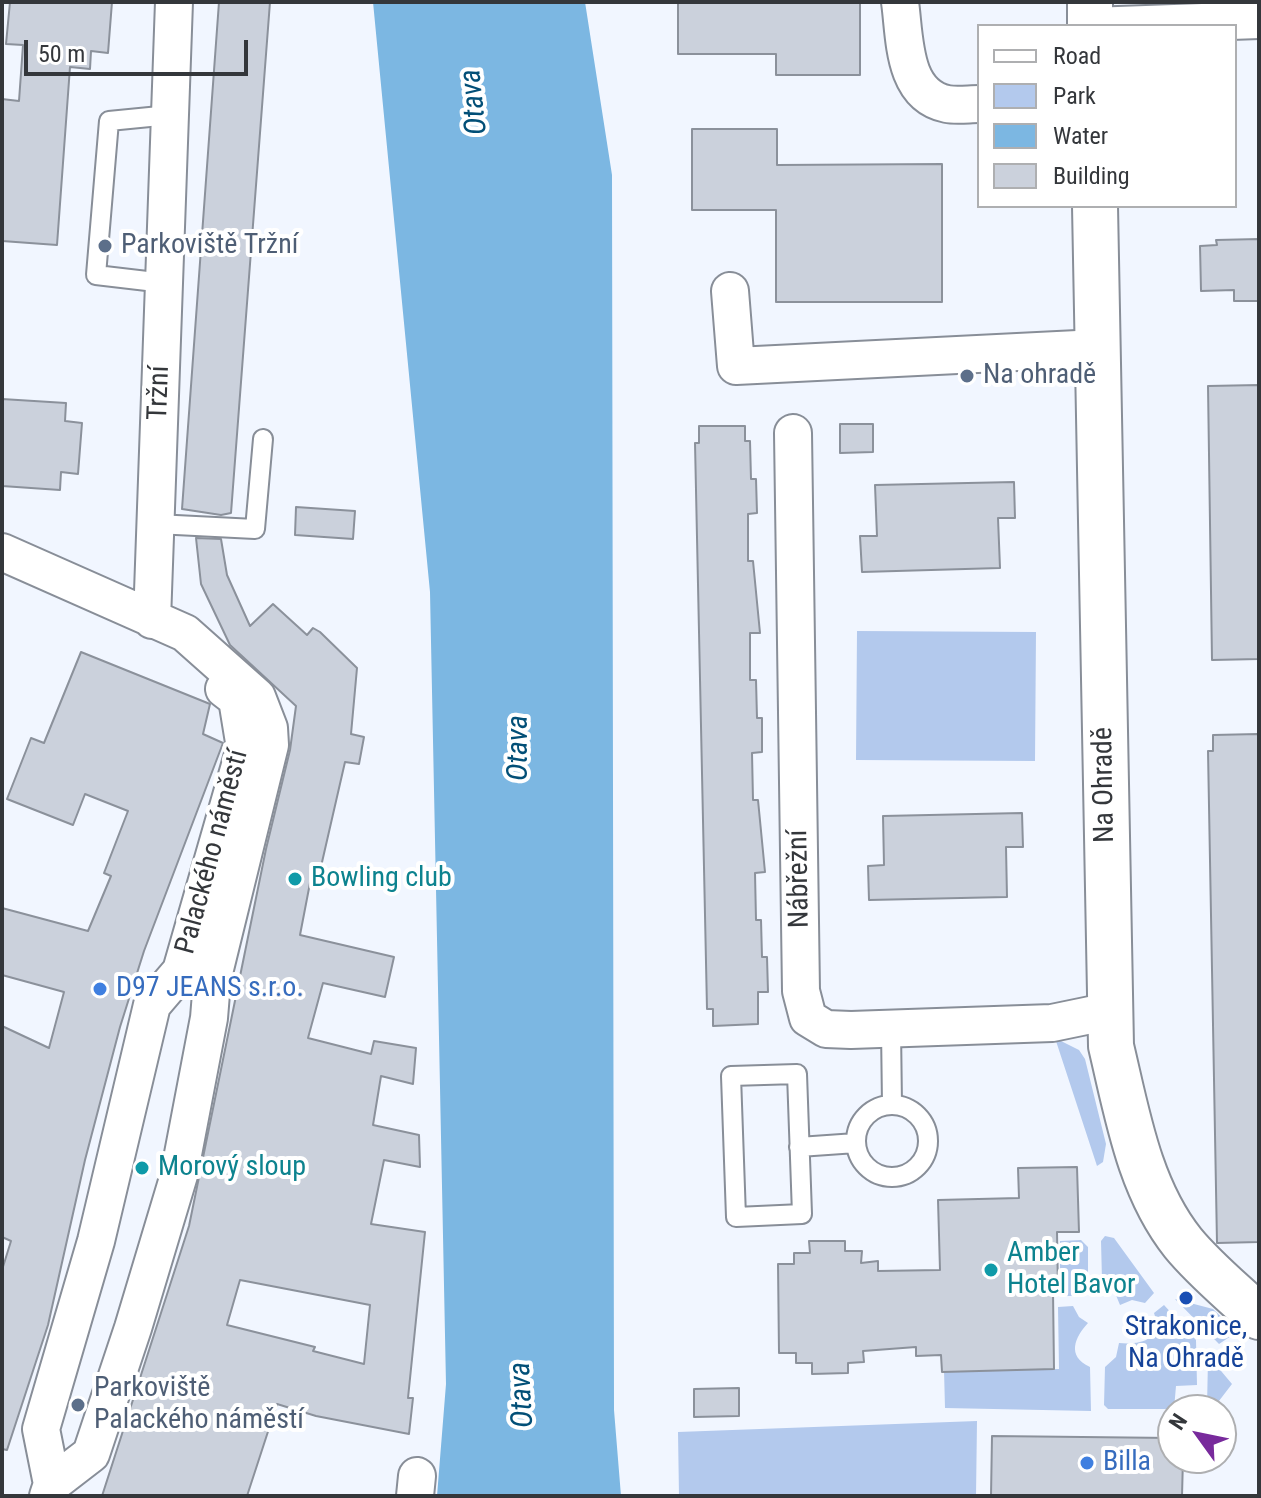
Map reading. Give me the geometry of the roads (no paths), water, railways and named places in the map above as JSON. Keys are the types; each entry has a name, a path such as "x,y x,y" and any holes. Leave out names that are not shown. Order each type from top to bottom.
{"street":[{"name":"Tržní","path":"152,620 174,2"},
{"path":"900,2 904,46 913,76 925,94 946,104 977,104"},
{"path":"1090,2 1090,24"},
{"path":"1146,24 1259,20"},
{"name":"Na Ohradě","path":"1095,208 1111,1046 1147,1182 1184,1244 1259,1317"},
{"path":"730,291 736,366 1098,348"},
{"name":"Nábřežní","path":"793,433 803,1005 816,1026 826,1029 1052,1023 1110,1011"},
{"path":"2,552 152,620"},
{"name":"Palackého náměstí","path":"50,1490 91,1454 152,1267 179,1175 209,1018 212,981 270,745 269,728 257,697 185,633 152,620"},
{"name":"Palackého náměstí","path":"50,1490 41,1429 96,1241 152,1005 181,971 245,748 237,699 164,642 152,620"}],"lane":[{"path":"164,283 96,275 109,121 170,115"},
{"path":"156,524 255,529 263,439"},
{"path":"891,1029 892,1105"},
{"path":"797,1074 799,1147 802,1214 736,1217 731,1076 797,1074"},
{"path":"892,1105 912,1111 925,1126 928,1147 918,1165 901,1176 880,1175 863,1163 856,1143 866,1116 892,1105"},
{"path":"799,1147 856,1143"}],"water":[{"name":"Otava","path":"373,2 585,2 612,175 614,1410 621,1496 437,1496 446,1384 430,592"}],"place":[{"name":"Parkoviště Tržní","path":"105,246"},
{"name":"Na ohradě","path":"967,376"},
{"name":"Bowling club","path":"295,879"},
{"name":"D97 JEANS s.r.o.","path":"100,989"},
{"name":"Morový sloup","path":"142,1168"},
{"name":"Amber Hotel Bavor","path":"991,1270"},
{"name":"Strakonice, Na Ohradě","path":"1186,1298"},
{"name":"Parkoviště Palackého náměstí","path":"78,1405"},
{"name":"Billa","path":"1087,1463"}]}
